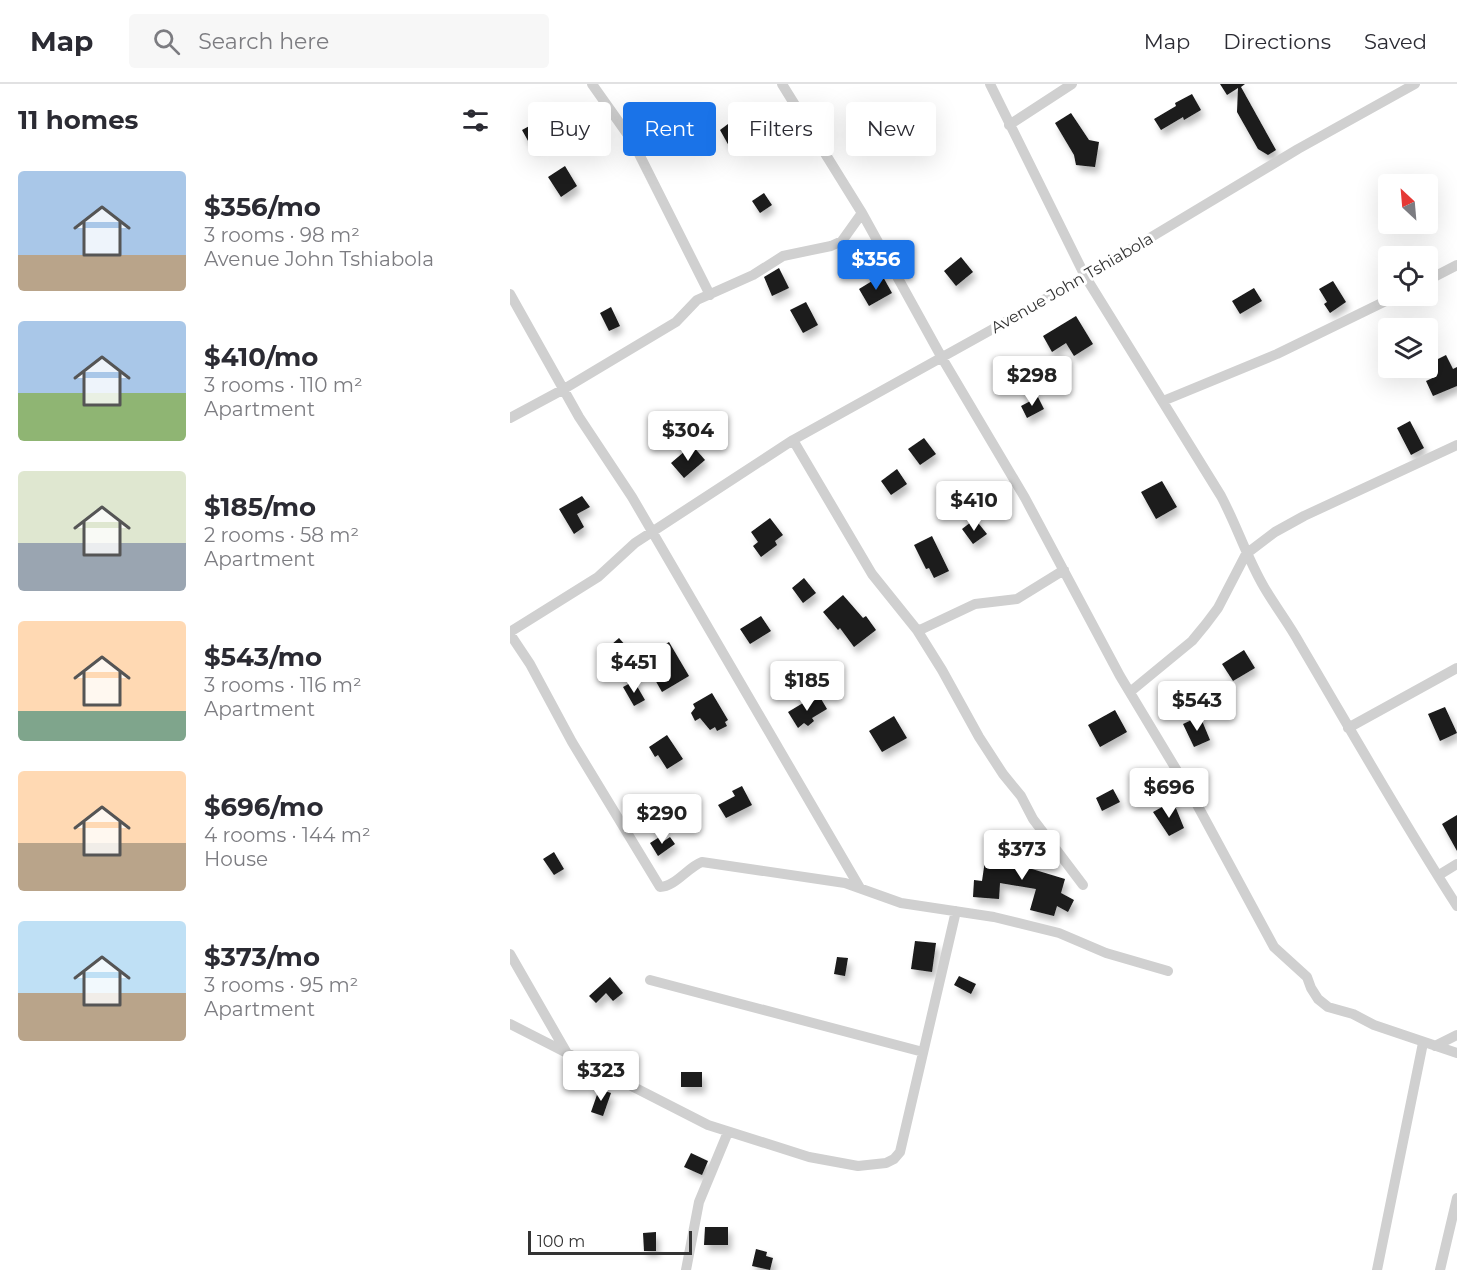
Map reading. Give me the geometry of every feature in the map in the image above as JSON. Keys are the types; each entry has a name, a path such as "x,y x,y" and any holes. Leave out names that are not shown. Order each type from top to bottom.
{"street":[{"path":"592,84 633,142 710,295"},
{"path":"782,84 862,213 942,358 1025,498 1130,692 1194,799 1274,947 1307,977 1318,999 1329,1008 1353,1014 1374,1025 1457,1053"},
{"path":"990,84 1085,276 1221,496 1236,526 1246,554 1348,728 1457,906"},
{"path":"1009,124 1072,84"},
{"name":"Avenue John Tshiabola","path":"510,633 598,577 635,543 651,532 793,440 942,358 1298,149 1415,84"},
{"path":"510,418 676,322 697,300 753,275 783,256 831,246 842,241 862,213"},
{"path":"1438,275 1457,265"},
{"path":"510,294 579,417 632,497 860,888"},
{"path":"1163,401 1277,354 1378,305"},
{"path":"793,440 872,574 917,630 991,756 1021,796 1033,819 1083,885"},
{"path":"1130,692 1192,641 1218,608 1246,554 1275,532 1304,516 1457,445"},
{"path":"917,630 975,604 1017,599 1064,570"},
{"path":"510,633 530,664 572,742 660,887 667,887 693,865 702,862 845,883 902,903 994,917 1059,933 1106,953 1168,971"},
{"path":"1348,728 1457,668"},
{"path":"1438,875 1457,864"},
{"path":"510,1024 708,1125 809,1157 858,1166 886,1163 900,1152 956,911"},
{"path":"510,954 568,1055"},
{"path":"650,980 923,1052"},
{"path":"1435,1046 1457,1035"},
{"path":"1377,1270 1423,1043"},
{"path":"686,1270 699,1202 728,1131"},
{"path":"1440,1270 1457,1198"}],"building":[{"path":"1220,84 1245,84 1241,87 1276,150 1268,155 1258,149 1237,112 1238,88 1227,95"},
{"path":"1192,94 1201,110 1161,130 1154,119 1176,106 1175,103"},
{"path":"1071,113 1089,140 1099,142 1095,167 1076,165 1074,155 1055,123"},
{"path":"728,124 728,144 720,130"},
{"path":"528,127 528,141 522,130"},
{"path":"565,166 577,186 561,197 548,177"},
{"path":"764,193 772,205 760,213 752,201"},
{"path":"961,257 973,272 956,286 944,271"},
{"path":"779,268 789,288 772,296 764,277"},
{"path":"882,275 892,293 869,306 859,289"},
{"path":"1333,281 1346,302 1330,313 1324,304 1327,302 1319,289"},
{"path":"1254,288 1262,301 1240,314 1232,301"},
{"path":"806,302 818,325 803,333 790,310"},
{"path":"611,307 620,326 609,331 600,313"},
{"path":"1076,316 1093,344 1074,356 1066,343 1052,352 1043,336"},
{"path":"1446,355 1453,369 1457,367 1457,386 1433,396 1426,381 1438,378 1438,359"},
{"path":"1038,397 1044,409 1027,418 1021,406"},
{"path":"1410,421 1424,448 1411,455 1397,428"},
{"path":"924,438 936,454 920,465 908,449"},
{"path":"692,445 705,460 684,478 671,463"},
{"path":"897,469 907,484 891,495 881,481"},
{"path":"1162,481 1177,507 1156,519 1141,492"},
{"path":"582,496 590,507 577,514 584,527 574,534 559,509"},
{"path":"770,518 783,535 775,541 777,545 761,557 753,546 758,542 751,532"},
{"path":"975,519 987,534 973,544 962,529"},
{"path":"932,536 949,571 934,578 929,568 926,569 914,545"},
{"path":"804,578 816,593 803,603 792,588"},
{"path":"843,595 863,618 866,616 876,630 854,647 840,628 838,630 823,612"},
{"path":"761,616 771,631 750,644 740,629"},
{"path":"619,638 626,646 616,653 627,668 620,673 603,647 609,643 611,645"},
{"path":"669,642 689,676 662,692 654,678 658,676 646,656"},
{"path":"1244,650 1255,668 1233,681 1222,664"},
{"path":"634,681 645,700 634,706 623,687"},
{"path":"712,693 728,720 725,722 727,726 717,731 715,727 710,730 700,718 695,721 691,713 695,708 693,704"},
{"path":"820,697 827,709 812,718 814,721 808,726 804,723 798,728 788,712"},
{"path":"1445,707 1457,733 1440,741 1428,714"},
{"path":"1115,710 1127,732 1100,747 1088,725"},
{"path":"894,716 907,738 882,752 869,731"},
{"path":"1200,716 1210,740 1194,747 1183,724"},
{"path":"667,735 683,759 667,769 658,755 655,757 649,747"},
{"path":"742,786 752,805 726,818 718,805 735,796 732,791"},
{"path":"1113,789 1120,802 1102,811 1096,798"},
{"path":"1173,801 1184,828 1169,836 1153,812"},
{"path":"1457,815 1457,851 1442,824"},
{"path":"661,836 664,841 670,837 675,844 658,856 650,843"},
{"path":"1032,836 1037,837 1032,869 1065,879 1061,893 1074,900 1068,912 1057,906 1054,916 1030,910 1036,889 1000,883 999,899 973,897 974,880 982,881 987,847 1003,848 1003,858 1025,862"},
{"path":"554,852 564,869 554,875 543,859"},
{"path":"915,941 936,943 932,972 911,969"},
{"path":"837,957 848,958 845,976 834,974"},
{"path":"959,976 976,984 971,994 954,985"},
{"path":"610,977 623,993 613,1001 606,993 596,1003 589,996"},
{"path":"681,1072 702,1072 702,1087 681,1087"},
{"path":"599,1089 611,1093 603,1116 591,1112"},
{"path":"691,1153 708,1161 702,1175 684,1167"},
{"path":"705,1227 728,1227 728,1245 704,1245"},
{"path":"656,1232 656,1251 644,1251 643,1233"},
{"path":"756,1249 767,1252 766,1256 773,1258 770,1270 752,1266"}]}
